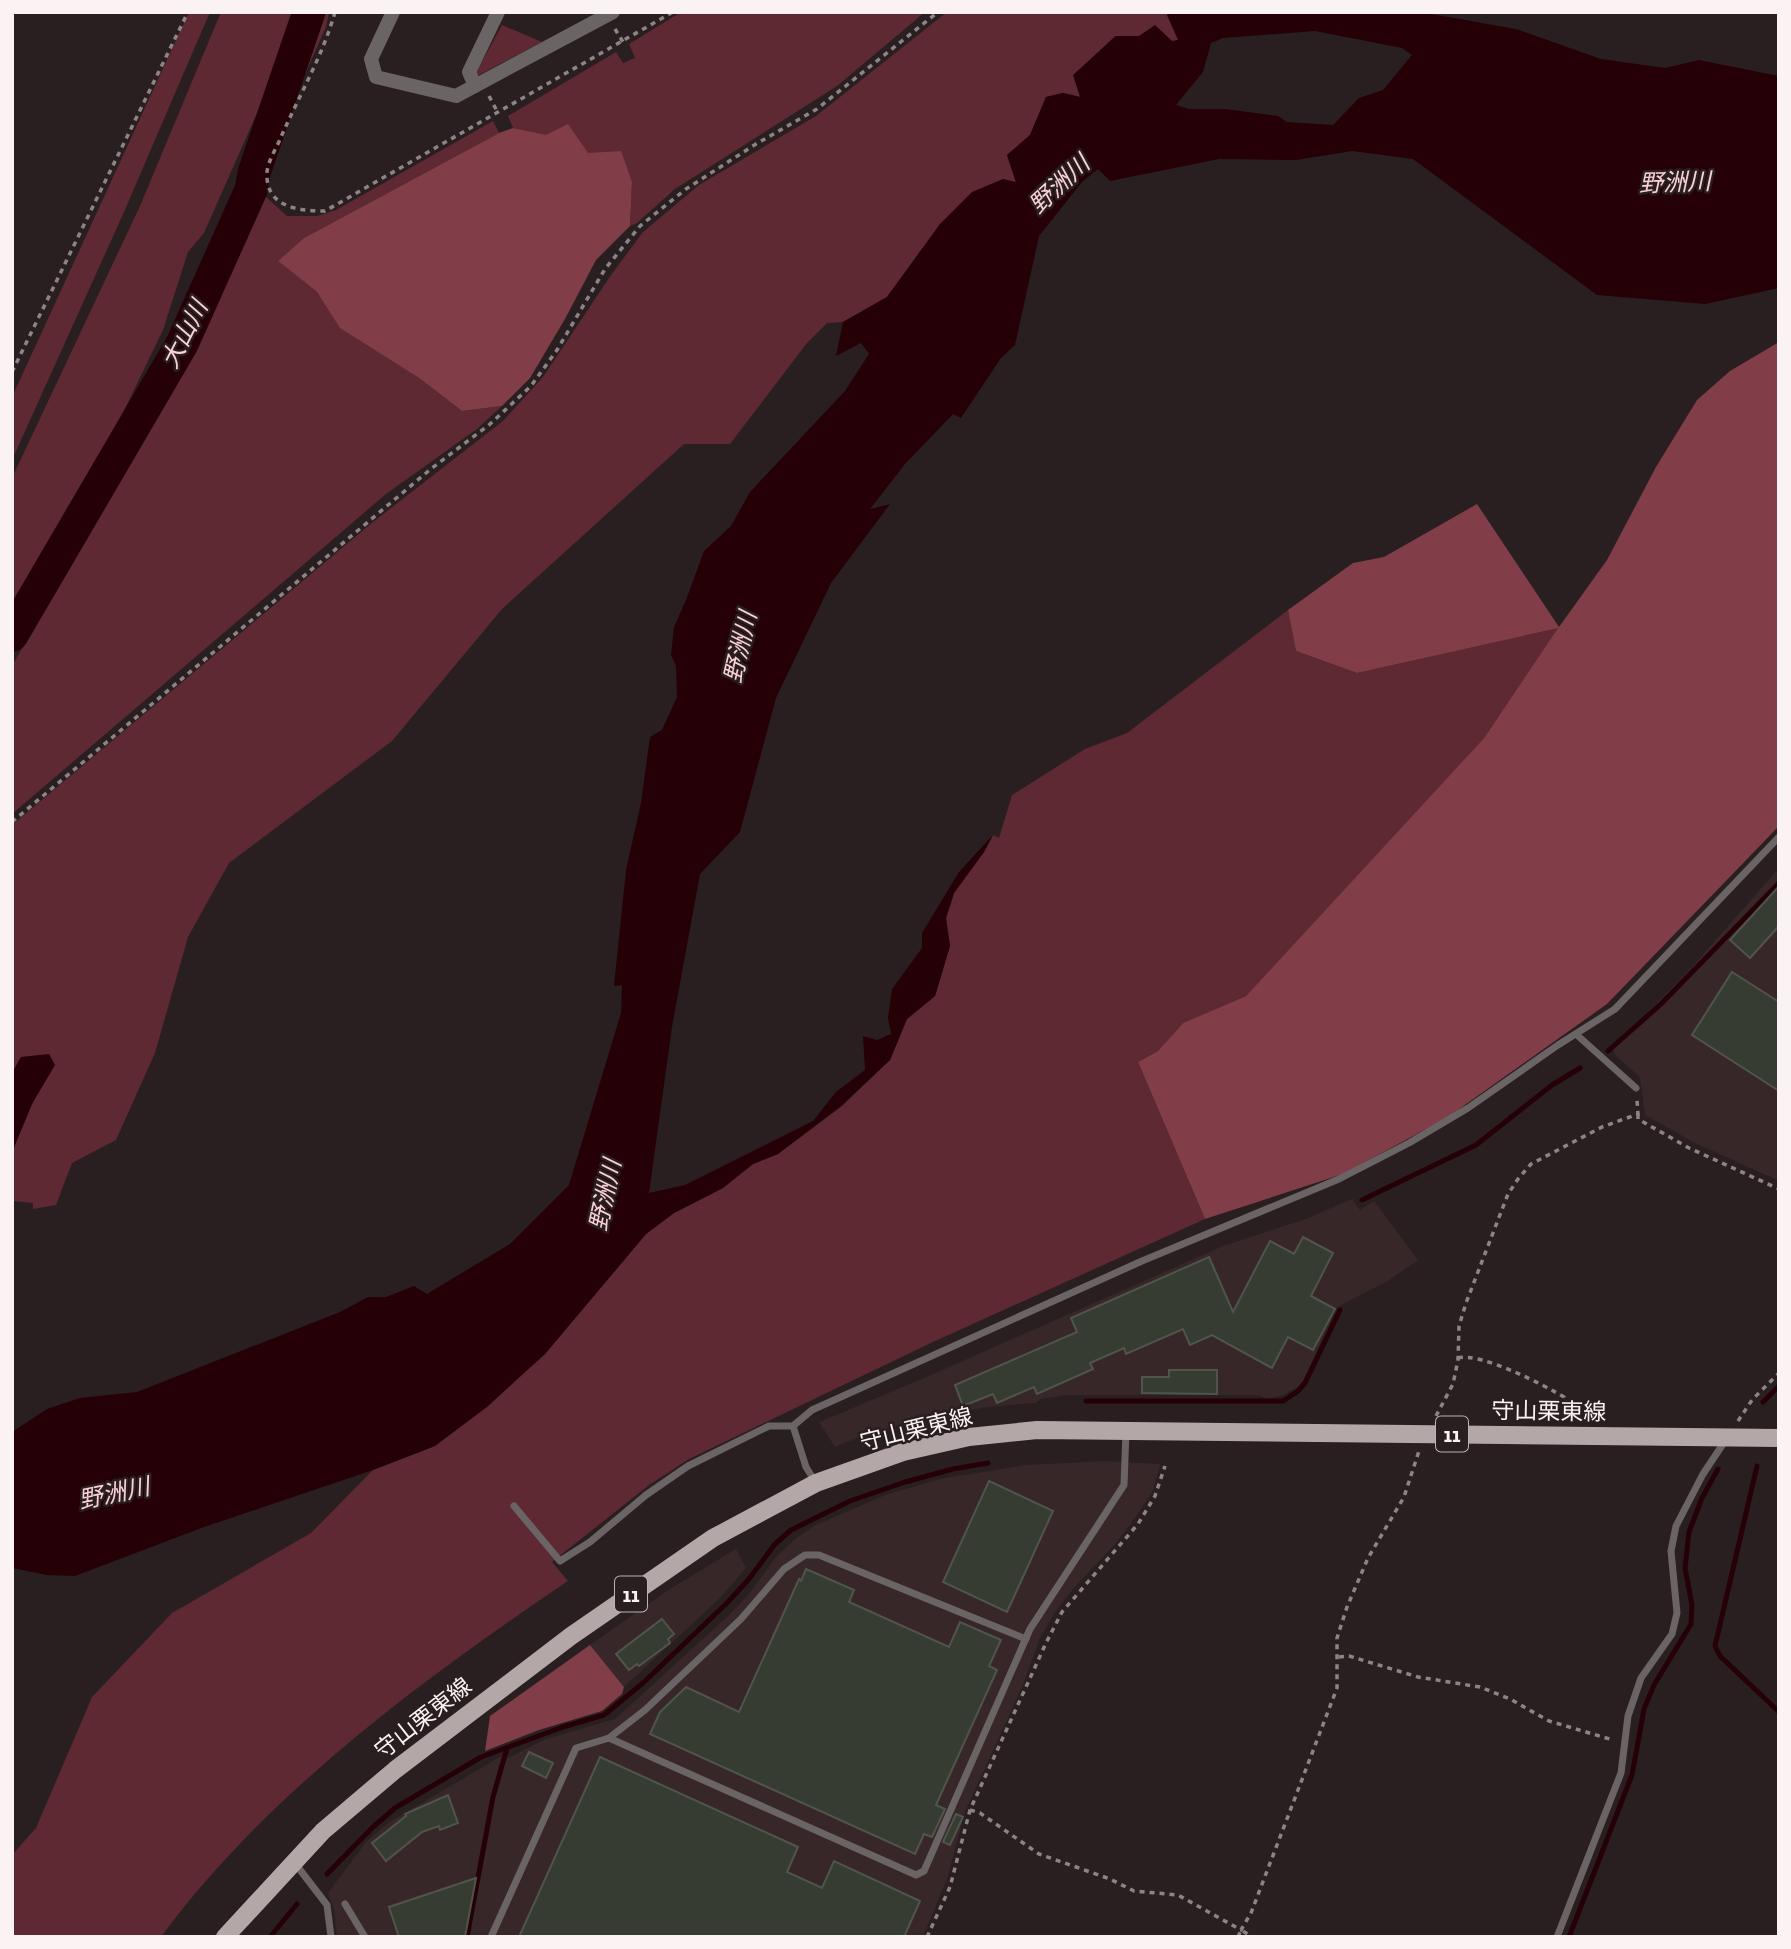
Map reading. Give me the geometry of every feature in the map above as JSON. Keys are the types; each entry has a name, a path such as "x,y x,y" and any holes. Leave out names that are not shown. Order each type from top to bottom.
{"main road":[{"name":"守山栗東線","path":"225,1937 323,1831 395,1770 570,1636 713,1538 816,1483 902,1452 969,1437 1037,1430 1779,1438"}],"street":[{"path":"393,12 371,59 376,77 456,96 608,13"},
{"path":"475,86 469,72 498,12"}],"lane":[{"path":"514,1506 560,1561 590,1542 646,1495 688,1466 769,1426 793,1426 812,1410 921,1359 1142,1261 1339,1179 1409,1143 1468,1108 1615,1009 1779,836"},
{"path":"1577,1035 1636,1088"},
{"path":"793,1426 806,1466 816,1483"},
{"path":"609,1738 916,1875 924,1871 1026,1639 1124,1485 1126,1430"},
{"path":"1557,1937 1621,1773 1628,1716 1641,1678 1671,1634 1677,1613 1671,1551 1676,1526 1703,1474 1727,1437"},
{"path":"491,1937 576,1748 609,1738 645,1710 741,1619 784,1569 805,1555 819,1555 1026,1639"},
{"path":"293,1862 327,1905 331,1937"},
{"path":"345,1904 365,1937"}],"path":[{"path":"12,372 188,12"},
{"path":"335,12 328,38 267,170 269,187 279,202 300,211 325,211 673,12"},
{"path":"12,821 432,468 489,425 531,386 577,319 605,269 640,226 686,189 817,109 938,12"},
{"path":"1636,1088 1638,1119 1689,1148 1779,1189"},
{"path":"1238,1937 1251,1913 1337,1688 1337,1638 1347,1607 1368,1558 1404,1497 1425,1434 1453,1384 1458,1358 1459,1326 1465,1303 1508,1194 1531,1164 1602,1127 1638,1114"},
{"path":"1458,1358 1467,1355 1504,1368 1564,1396 1570,1436"},
{"path":"1727,1437 1752,1400 1779,1373"},
{"path":"927,1937 950,1887 970,1810 1062,1612 1138,1524 1155,1496 1165,1466"},
{"path":"1339,1657 1349,1656 1418,1677 1480,1687 1510,1699 1549,1721 1625,1744"},
{"path":"970,1810 1039,1854 1134,1891 1178,1895 1253,1937"}],"shaded area":[{"path":"189,12 210,12 124,212 12,460 12,397"},
{"path":"221,12 298,12 280,61 204,233 188,252 163,330 12,642 12,478 140,206"},
{"path":"314,12 329,12 326,27 261,173 265,196 287,216 317,216 336,210 493,121 499,133 304,238 278,261 317,292 341,328 419,378 462,411 502,406 477,429 386,494 12,814 12,666 73,557 309,31"},
{"path":"681,12 925,12 837,86 675,189 637,223 630,226 632,182 576,149 513,128 508,116 616,52 623,63 635,58 629,44"},
{"path":"947,12 1170,12 1167,15 1179,40 1172,42 1139,36 1115,36 1074,75 1081,97 1063,93 1046,97 1030,135 1007,155 1016,183 940,224 887,297 843,322 827,323 807,343 730,444 684,444 502,609 392,741 229,863 188,937 155,1053 116,1140 72,1163 56,1205 33,1209 33,1203 12,1201 12,1152 32,1104 54,1064 21,1057 12,1073 12,825 373,522 503,421 543,377 643,232 699,185 816,116"},
{"path":"502,25 542,42 473,78"},
{"path":"568,124 588,153 621,151 632,182 630,226 596,260 530,378 502,406 462,411 419,378 340,328 317,292 278,261 304,238 499,133 513,128 546,135"},
{"path":"1779,342 1779,826 1607,1004 1448,1117 1343,1174 1205,1219 1138,1062 1158,1051 1183,1023 1246,996 1484,738 1558,628 1357,673 1296,651 1288,610 1353,563 1384,557 1477,504 1559,627 1607,560 1656,467 1697,400 1730,371"},
{"path":"1288,610 1296,651 1357,673 1559,627 1484,738 1246,996 1183,1023 1158,1051 1138,1062 1205,1219 933,1342 689,1459 649,1485 552,1562 568,1581 403,1699 297,1788 248,1835 202,1885 161,1937 12,1937 12,1855 36,1828 92,1697 172,1613 311,1533 373,1470 435,1446 545,1354 646,1234 674,1213 723,1188 753,1164 778,1154 841,1107 890,1060 907,1019 935,996 950,946 946,918 954,893 993,835 999,838 1012,795 1085,749 1127,733"},
{"path":"1779,868 1779,1181 1693,1142 1645,1115 1640,1077 1616,1056 1613,1049 1695,964"},
{"path":"1352,1199 1360,1210 1374,1201 1418,1260 1388,1281 1337,1307 1304,1379 1298,1387 1283,1395 1267,1399 1259,1395 1067,1395 1041,1399 1035,1403 987,1407 925,1419 866,1434 835,1447 819,1422 1223,1246 1306,1219"},
{"path":"1105,1461 1160,1464 1153,1491 1116,1543 1055,1612 1040,1638 1023,1685 965,1812 947,1879 923,1937 337,1937 334,1909 328,1893 366,1842 388,1823 503,1755 506,1759 546,1739 615,1719 729,1615 748,1595 776,1557 814,1526 885,1495 944,1478 1027,1465"},
{"path":"736,1549 746,1568 720,1598 624,1687 590,1645 670,1589"},
{"path":"590,1645 624,1687 622,1694 602,1711 539,1730 485,1751 490,1716"}],"water":[{"name":"野洲川","path":"1170,12 1420,12 1516,29 1601,59 1665,68 1699,60 1779,76 1779,288 1705,304 1597,295 1413,159 1352,151 1296,160 1219,159 1110,181 1098,169 1082,182 1039,236 1015,345 1001,358 961,418 953,414 905,464 870,509 890,504 831,583 776,698 740,832 700,874 672,1027 649,1193 685,1185 813,1121 836,1092 865,1070 863,1036 877,1040 891,1034 888,1018 892,989 922,948 922,933 959,872 993,835 954,893 946,918 950,946 935,996 907,1019 890,1060 841,1106 778,1154 753,1164 723,1188 674,1213 646,1234 545,1354 487,1407 435,1446 373,1470 204,1527 75,1576 47,1575 12,1568 12,1432 47,1409 80,1398 137,1392 340,1312 368,1297 386,1297 414,1286 427,1294 510,1244 569,1185 621,1013 622,985 614,986 626,870 641,803 650,737 662,730 677,697 676,666 671,655 674,627 704,551 731,526 750,492 845,391 869,354 861,343 836,356 843,322 887,297 940,224 972,192 1003,179 1016,182 1007,155 1030,135 1046,97 1063,93 1080,97 1073,75 1116,36 1139,36 1155,25 1172,41 1178,40 1167,15","holes":["1315,31 1402,48 1412,55 1383,90 1359,98 1333,125 1287,122 1278,116 1226,109 1189,109 1176,105 1203,72 1211,43 1223,38"]},
{"path":"49,1054 55,1065 32,1104 12,1152 12,1073 21,1057"}],"building":[{"path":"1779,886 1779,926 1750,958 1730,940"},
{"path":"1732,972 1779,1002 1779,1091 1692,1035"},
{"path":"1303,1237 1333,1253 1311,1296 1335,1309 1313,1350 1288,1337 1272,1368 1212,1335 1190,1345 1183,1329 1126,1354 1124,1348 1090,1363 1093,1369 1037,1394 1034,1387 997,1403 993,1394 963,1406 955,1385 1077,1332 1071,1318 1209,1257 1233,1312 1270,1241 1294,1254"},
{"path":"1169,1370 1217,1370 1217,1394 1142,1393 1142,1377 1169,1377"},
{"path":"989,1481 1053,1511 1007,1612 943,1582"},
{"path":"806,1569 854,1590 849,1602 949,1647 960,1622 1001,1640 989,1666 997,1670 936,1805 945,1809 932,1837 924,1834 915,1854 650,1734 660,1712 686,1687 739,1712"},
{"path":"662,1619 674,1634 668,1639 670,1643 639,1666 637,1664 629,1670 616,1654"},
{"path":"529,1752 553,1763 546,1778 522,1766"},
{"path":"600,1757 798,1847 787,1872 822,1888 834,1861 920,1901 904,1937 519,1937"},
{"path":"448,1795 458,1823 440,1830 439,1826 422,1832 386,1861 372,1843 406,1816 405,1814"},
{"path":"956,1814 963,1817 950,1845 943,1842"},
{"path":"476,1878 465,1937 399,1937 389,1907"}],"waterway":[{"name":"大山川","path":"12,635 182,344 251,190 254,173 309,12"},
{"path":"1608,1051 1661,1004 1779,883"},
{"path":"1362,1200 1476,1145 1552,1085 1580,1068"},
{"path":"1086,1401 1283,1401 1305,1383 1340,1310"},
{"path":"1763,1402 1779,1386"},
{"path":"327,1874 395,1808 481,1757 604,1715 643,1683 727,1603 775,1544 791,1530 850,1501 905,1482 988,1463"},
{"path":"1757,1466 1715,1646 1720,1656 1779,1712"},
{"path":"1569,1937 1632,1775 1644,1709 1654,1685 1691,1624 1692,1605 1685,1568 1689,1532 1702,1498 1718,1469"},
{"path":"467,1937 493,1797 507,1748"},
{"path":"270,1937 297,1904"}]}
